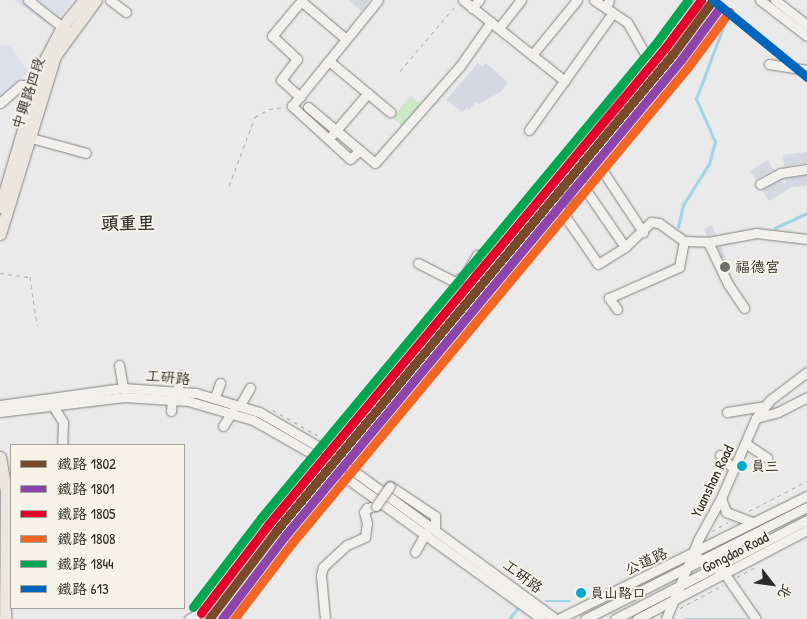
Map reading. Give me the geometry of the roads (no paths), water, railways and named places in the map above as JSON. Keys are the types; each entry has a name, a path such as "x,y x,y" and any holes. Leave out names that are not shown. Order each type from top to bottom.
{"main road":[{"name":"中興路四段","path":"0,234 40,84 66,30 84,0"},
{"name":"中興路四段","path":"66,30 96,0"},
{"name":"中興路四段","path":"0,207 26,136"},
{"path":"0,457 6,490 5,619"}],"street":[{"path":"28,0 66,30"},
{"path":"110,0 126,12"},
{"path":"300,96 280,80 297,59 272,36 301,0 346,39"},
{"path":"357,153 350,159 292,106 378,0"},
{"path":"462,0 565,81"},
{"path":"472,8 479,0"},
{"path":"308,107 336,130 357,153 375,164 495,25 521,0"},
{"path":"532,55 578,0"},
{"path":"594,0 612,14 619,14 627,22 651,64"},
{"path":"189,619 214,604 295,499 490,266 700,0"},
{"path":"760,0 807,36"},
{"path":"775,0 807,25"},
{"path":"529,130 612,14"},
{"path":"328,61 390,112"},
{"path":"769,64 807,70"},
{"path":"0,104 21,85 40,84"},
{"path":"328,139 368,93"},
{"path":"26,136 86,153"},
{"path":"760,184 780,173 807,169"},
{"path":"604,173 643,232"},
{"path":"625,247 581,183 558,206 598,264 625,247 643,232 651,222 658,223 684,241 708,242 756,233 807,239"},
{"path":"617,309 609,298 679,267 684,241"},
{"path":"708,242 728,284 744,308"},
{"path":"418,263 455,282 466,275 476,255 485,256 490,266"},
{"path":"119,365 123,388"},
{"name":"Yuanshan Road","path":"666,619 698,540 721,498 756,418 766,406 807,372"},
{"path":"177,390 180,375"},
{"path":"215,397 220,383"},
{"name":"工研路","path":"0,405 123,388 177,390 215,397 278,421 319,452 274,429 232,412 172,399 124,397 0,412"},
{"path":"240,405 250,388"},
{"path":"756,418 778,412 807,397"},
{"path":"171,411 172,399"},
{"path":"53,406 63,422 62,444"},
{"path":"727,412 766,406"},
{"path":"223,426 232,412"},
{"path":"745,443 767,458"},
{"path":"720,455 734,469"},
{"name":"工研路","path":"542,619 425,534 348,473 435,529 557,619"},
{"path":"325,619 321,575 323,567 347,545 365,538 368,523 364,512 376,506 390,486 435,516 435,529"},
{"name":"Gongdao Road","path":"692,555 752,522 807,496"},
{"path":"721,498 726,512 735,518 752,522"},
{"name":"Gongdao Road","path":"688,566 704,560 807,507"},
{"name":"Gongdao Road","path":"680,585 807,520"},
{"name":"Gongdao Road","path":"675,596 724,574 807,530"},
{"path":"415,552 425,534"},
{"path":"692,555 704,560 724,574 756,619"},
{"name":"公道路","path":"557,619 692,555"},
{"name":"公道路","path":"585,619 688,566"},
{"path":"615,619 680,585"},
{"path":"637,619 675,596"}],"waterway":[{"path":"678,227 683,205 709,164 715,142 696,99 724,25"},
{"path":"775,228 807,213"},
{"path":"546,601 570,601"},
{"path":"509,619 517,609"},
{"path":"685,619 746,619"}],"tunnel":[{"path":"321,448 351,469"},
{"path":"316,456 345,477"}],"rail line":[{"name":"1844","path":"193,607 261,518 657,42 688,0"},
{"name":"1805","path":"201,613 268,525 665,48 701,0"},
{"name":"1802","path":"209,619 276,531 673,54 713,0"},
{"name":"613","path":"713,0 807,77"},
{"name":"1801","path":"222,619 284,537 681,60 721,6"},
{"name":"1808","path":"234,619 292,543 688,67 729,12"}],"place":[{"name":"福德宮","path":"725,267"},
{"name":"員三","path":"742,466"},
{"name":"員山路口","path":"581,593"}],"district":[{"name":"頭重里","path":"128,223"}]}
